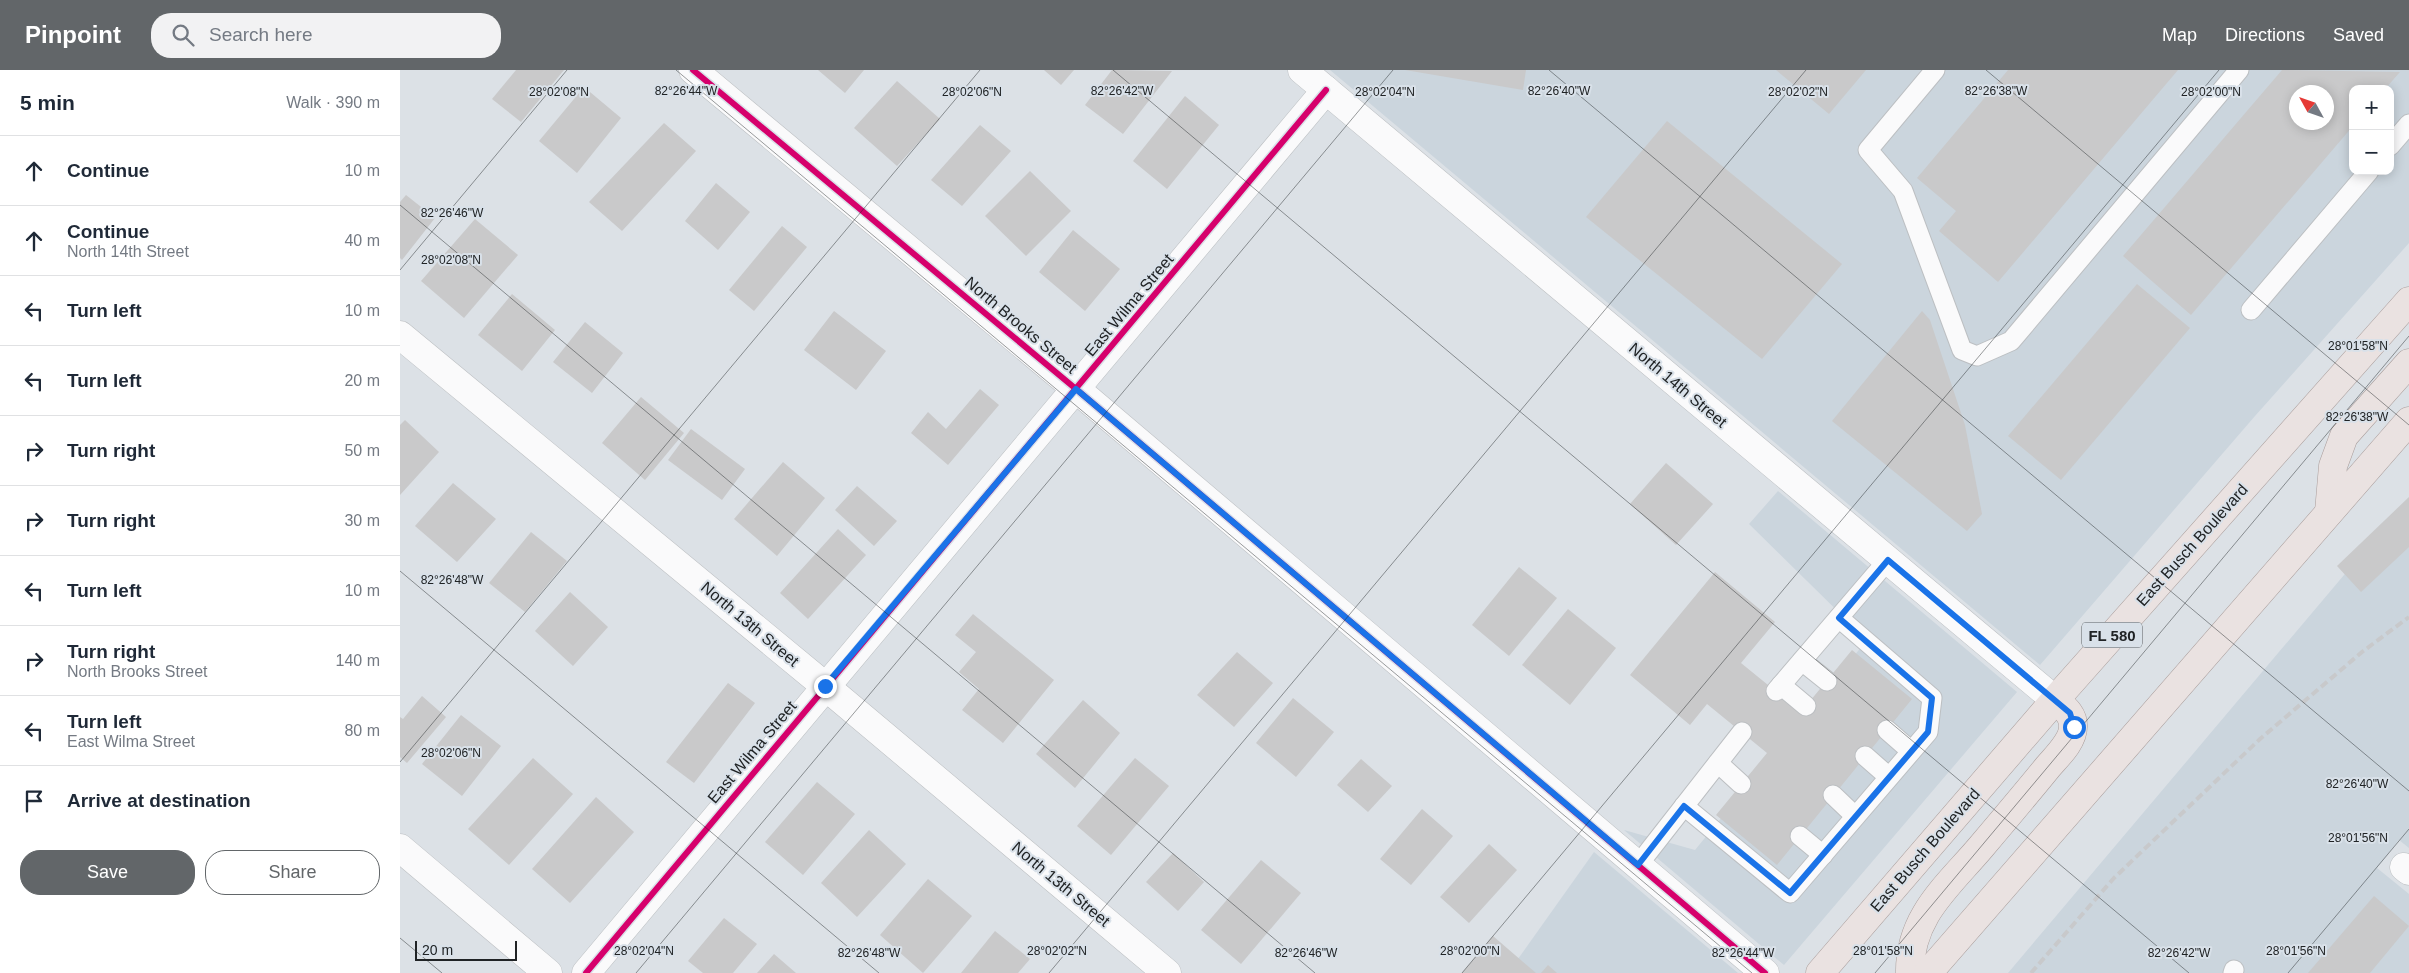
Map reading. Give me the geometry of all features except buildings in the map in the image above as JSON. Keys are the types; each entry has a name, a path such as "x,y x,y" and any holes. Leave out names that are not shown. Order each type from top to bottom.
{"main road":[{"name":"East Busch Boulevard","path":"1820,973 2054,700 2409,301"},
{"path":"2328,512 2332,466 2344,436 2409,363"},
{"path":"1928,973 2409,421"},
{"path":"1910,973 1912,944 1920,925 1938,894 2014,809 2068,741 2074,727 2070,713 2054,700"}],"street":[{"name":"North Brooks Street","path":"693,70 1076,389 1765,973"},
{"name":"North 14th Street","path":"1302,70 2054,700"},
{"name":"East Wilma Street","path":"586,973 1326,90"},
{"name":"North 13th Street","path":"400,335 825,686 1167,973"},
{"path":"400,848 548,973"}],"lane":[{"path":"1935,70 1868,150 1903,191 1962,350 1977,356 2011,341 2239,70"},
{"path":"2394,141 2409,124"},
{"path":"2251,310 2366,175"},
{"path":"1806,706 1779,688 1888,560"},
{"path":"1684,806 1790,893 1928,732 1932,698 1839,618"},
{"path":"1802,660 1827,681"},
{"path":"1887,730 1911,750"},
{"path":"1638,865 1742,732"},
{"path":"1865,756 1889,777"},
{"path":"1718,763 1742,784"},
{"path":"1833,795 1856,816"},
{"path":"1800,836 1823,855"}],"shaded area":[{"path":"1330,70 2409,70 2409,243 2255,416 2040,665"},
{"path":"1778,491 2017,692 1784,965 1624,830 1695,850 1867,640 1749,524"},
{"path":"2409,498 2409,848 2399,840 2377,868 2409,894 2409,973 2008,973"},
{"path":"1594,852 1738,973 1508,973"}],"railway":[{"path":"2031,973 2114,878 2260,739 2362,652 2409,617"}],"cycle path":[{"path":"693,70 1076,389 1765,973"},
{"path":"586,973 1326,90"}],"route":[{"path":"825,686 1076,389 1638,865 1684,806 1790,893 1928,732 1932,698 1839,618 1888,560 2070,713 2074,727"}]}
